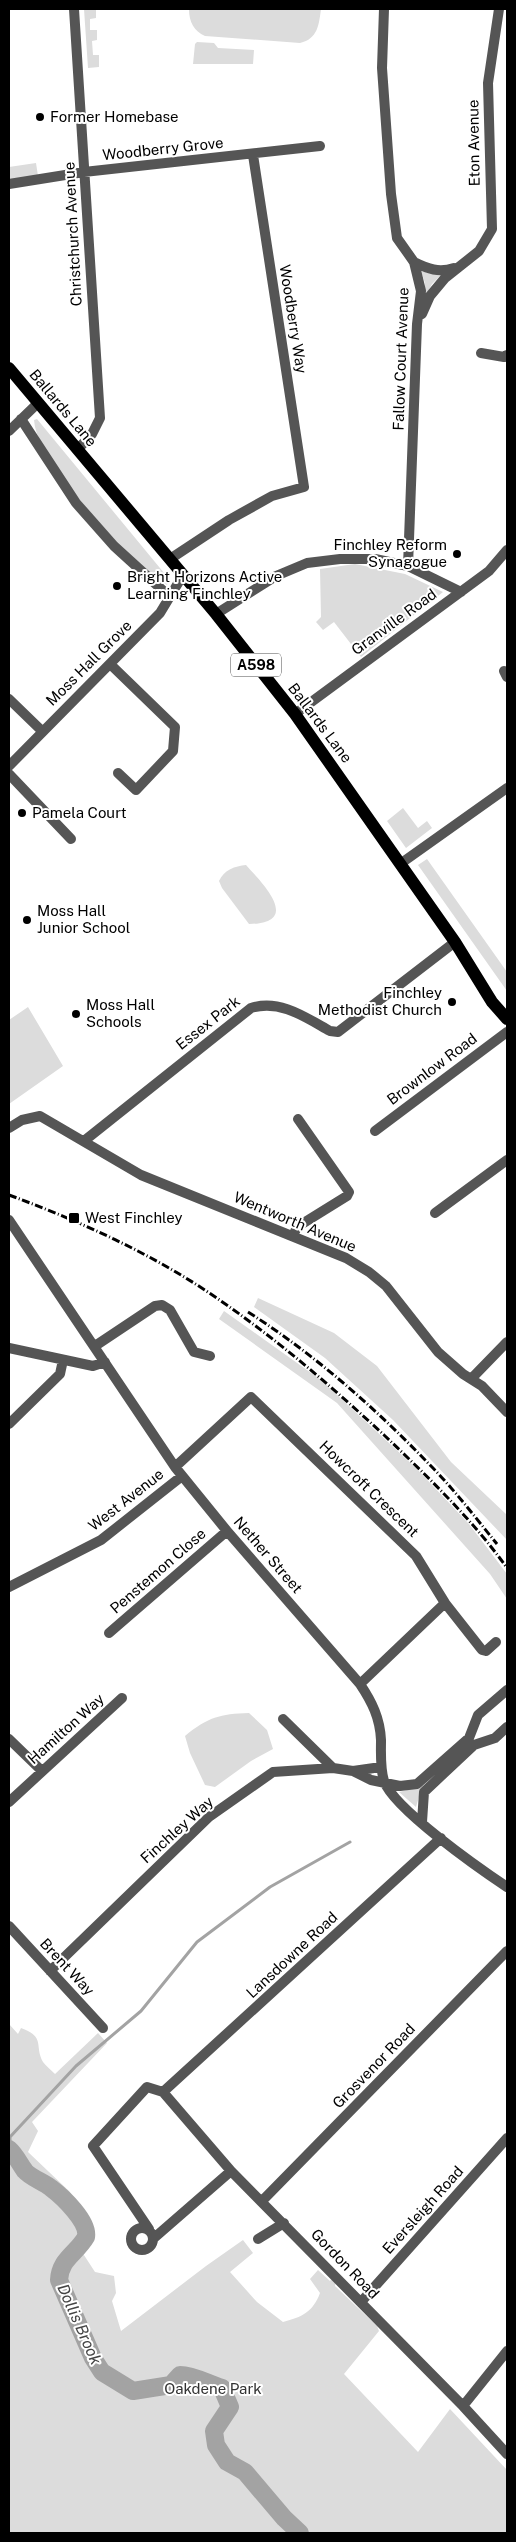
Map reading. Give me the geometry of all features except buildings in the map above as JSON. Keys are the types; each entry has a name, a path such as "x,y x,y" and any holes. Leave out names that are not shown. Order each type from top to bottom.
{"main road":[{"name":"Ballards Lane","path":"9,368 216,614 294,714 506,1016"}],"street":[{"name":"Christchurch Avenue","path":"74,9 100,418 92,434 78,450"},
{"name":"Fallow Court Avenue","path":"384,9 382,68 391,194 397,238 414,262 421,291 417,324 408,566"},
{"name":"Eton Avenue","path":"417,324 430,296 445,278 479,251 492,229 488,83 499,9"},
{"name":"Woodberry Grove","path":"9,184 84,172 253,155 320,146"},
{"name":"Woodberry Way","path":"170,559 272,496 304,487 253,155"},
{"path":"414,262 427,269 443,272 462,266"},
{"path":"481,353 504,357 507,355"},
{"path":"9,432 38,403"},
{"path":"21,419 76,503 114,546 170,597"},
{"name":"Granville Road","path":"294,714 489,571 507,550"},
{"path":"216,614 276,576 307,563 340,559 375,559 408,566 461,592"},
{"name":"Moss Hall Grove","path":"9,766 160,613 183,575"},
{"path":"110,664 175,728 173,751 136,790 118,773"},
{"path":"9,699 42,731"},
{"path":"9,774 71,839"},
{"path":"400,864 507,788"},
{"name":"Essex Park","path":"84,1141 250,1008 261,1005 278,1006 330,1031 338,1032 455,942"},
{"name":"Brownlow Road","path":"375,1131 507,1032"},
{"path":"9,1128 22,1120 40,1116 84,1141"},
{"path":"293,1236 297,1227 348,1196 349,1192 298,1119"},
{"name":"Wentworth Avenue","path":"84,1141 141,1175 346,1258 370,1272 402,1304 438,1352 463,1374 482,1386 507,1412"},
{"path":"435,1213 507,1160"},
{"name":"Nether Street","path":"9,1220 175,1467 227,1531 360,1684 372,1702 381,1738 381,1767 390,1793 400,1804 441,1838 507,1888"},
{"path":"95,1346 155,1306 162,1305 170,1310 194,1352 210,1356"},
{"path":"472,1378 507,1342"},
{"path":"9,1348 93,1366 105,1362"},
{"path":"9,1424 60,1374 63,1360"},
{"name":"Howcroft Crescent","path":"175,1467 251,1397 416,1556 445,1603"},
{"name":"West Avenue","path":"9,1587 101,1540 182,1476"},
{"name":"Penstemon Close","path":"109,1633 227,1531"},
{"path":"360,1684 445,1603 482,1650 486,1651 496,1642"},
{"path":"353,1771 371,1780 406,1786 417,1784 469,1738 474,1721 478,1715 507,1690"},
{"name":"Hamilton Way","path":"9,1802 122,1698"},
{"path":"283,1720 333,1768"},
{"path":"422,1822 424,1792 474,1745 496,1738 507,1727"},
{"path":"9,1739 42,1772"},
{"name":"Finchley Way","path":"50,1971 209,1817 273,1772 333,1768 353,1771 381,1767"},
{"name":"Lansdowne Road","path":"163,2092 441,1838"},
{"name":"Brent Way","path":"9,1926 103,2028"},
{"name":"Grosvenor Road","path":"262,2201 507,1951"},
{"path":"163,2092 147,2087 93,2146 151,2234 231,2171"},
{"name":"Gordon Road","path":"163,2092 231,2171 463,2406 507,2454"},
{"name":"Eversleigh Road","path":"361,2302 507,2138"},
{"path":"258,2239 284,2223"},
{"path":"463,2406 507,2351"}],"green space":[{"path":"84,9 96,9 96,18 90,19 90,30 97,30 97,40 92,41 93,55 99,55 99,67 88,68"},
{"path":"189,9 321,9 314,34 311,38 300,43 205,36 193,26"},
{"path":"197,42 214,43 218,48 254,50 253,64 193,64 195,44"},
{"path":"36,163 38,176 9,180 9,167"},
{"path":"421,271 441,275 432,284 424,299 425,283"},
{"path":"37,419 169,579 167,585 134,559 93,517 42,445 35,427 34,420"},
{"path":"355,564 405,574 443,592 361,657 334,622 323,630 316,622 321,617 320,569"},
{"path":"403,808 418,828 427,821 432,828 406,848 387,821"},
{"path":"427,859 507,972 507,991 418,865"},
{"path":"246,865 274,901 276,910 274,917 265,922 249,924 222,888 219,881 230,869"},
{"path":"28,1007 63,1066 9,1104 9,1020"},
{"path":"258,1298 334,1333 377,1366 451,1462 507,1515 507,1540 393,1420 325,1358 254,1307"},
{"path":"224,1311 321,1380 416,1468 469,1524 507,1574 507,1599 490,1574 337,1403 219,1319"},
{"path":"249,1713 267,1730 273,1749 251,1761 215,1787 205,1785 190,1753 185,1736 215,1718 230,1714"},
{"path":"419,1787 421,1790 416,1807 399,1792"},
{"name":"Oakdene Park","path":"9,2024 18,2034 21,2028 29,2031 37,2038 43,2062 55,2074 98,2033 107,2043 32,2122 38,2131 28,2152 69,2191 94,2230 82,2252 95,2272 114,2276 116,2293 112,2301 121,2331 243,2240 253,2253 230,2272 257,2302 283,2322 301,2316 314,2305 320,2293 310,2279 318,2270 330,2281 333,2277 336,2281 335,2286 377,2326 379,2331 344,2374 418,2452 450,2409 507,2470 507,2533 9,2533"}],"waterway":[{"path":"10,2149 10,2137 76,2066 141,2011 197,1942 270,1887 350,1842"},
{"name":"Dollis Brook","path":"9,2149 16,2156 25,2171 62,2197 79,2217 86,2231 86,2237 62,2267 59,2280 93,2358 102,2372 133,2391 171,2385 180,2375 196,2378 222,2388 230,2407 214,2431 216,2445 227,2462 245,2472 284,2518 300,2533"}],"railway":[{"path":"9,1195 64,1217 145,1255 197,1285 264,1332 345,1399 416,1466 464,1515 507,1568"},
{"path":"248,1312 320,1363 365,1402 446,1482 497,1544"}],"place":[{"name":"Former Homebase","path":"40,117"},
{"name":"Finchley Reform Synagogue","path":"457,554"},
{"name":"Bright Horizons Active Learning Finchley","path":"117,586"},
{"name":"Pamela Court","path":"22,813"},
{"name":"Moss Hall Junior School","path":"27,920"},
{"name":"Finchley Methodist Church","path":"452,1002"},
{"name":"Moss Hall Schools","path":"76,1014"},
{"name":"West Finchley","path":"74,1218"}]}
